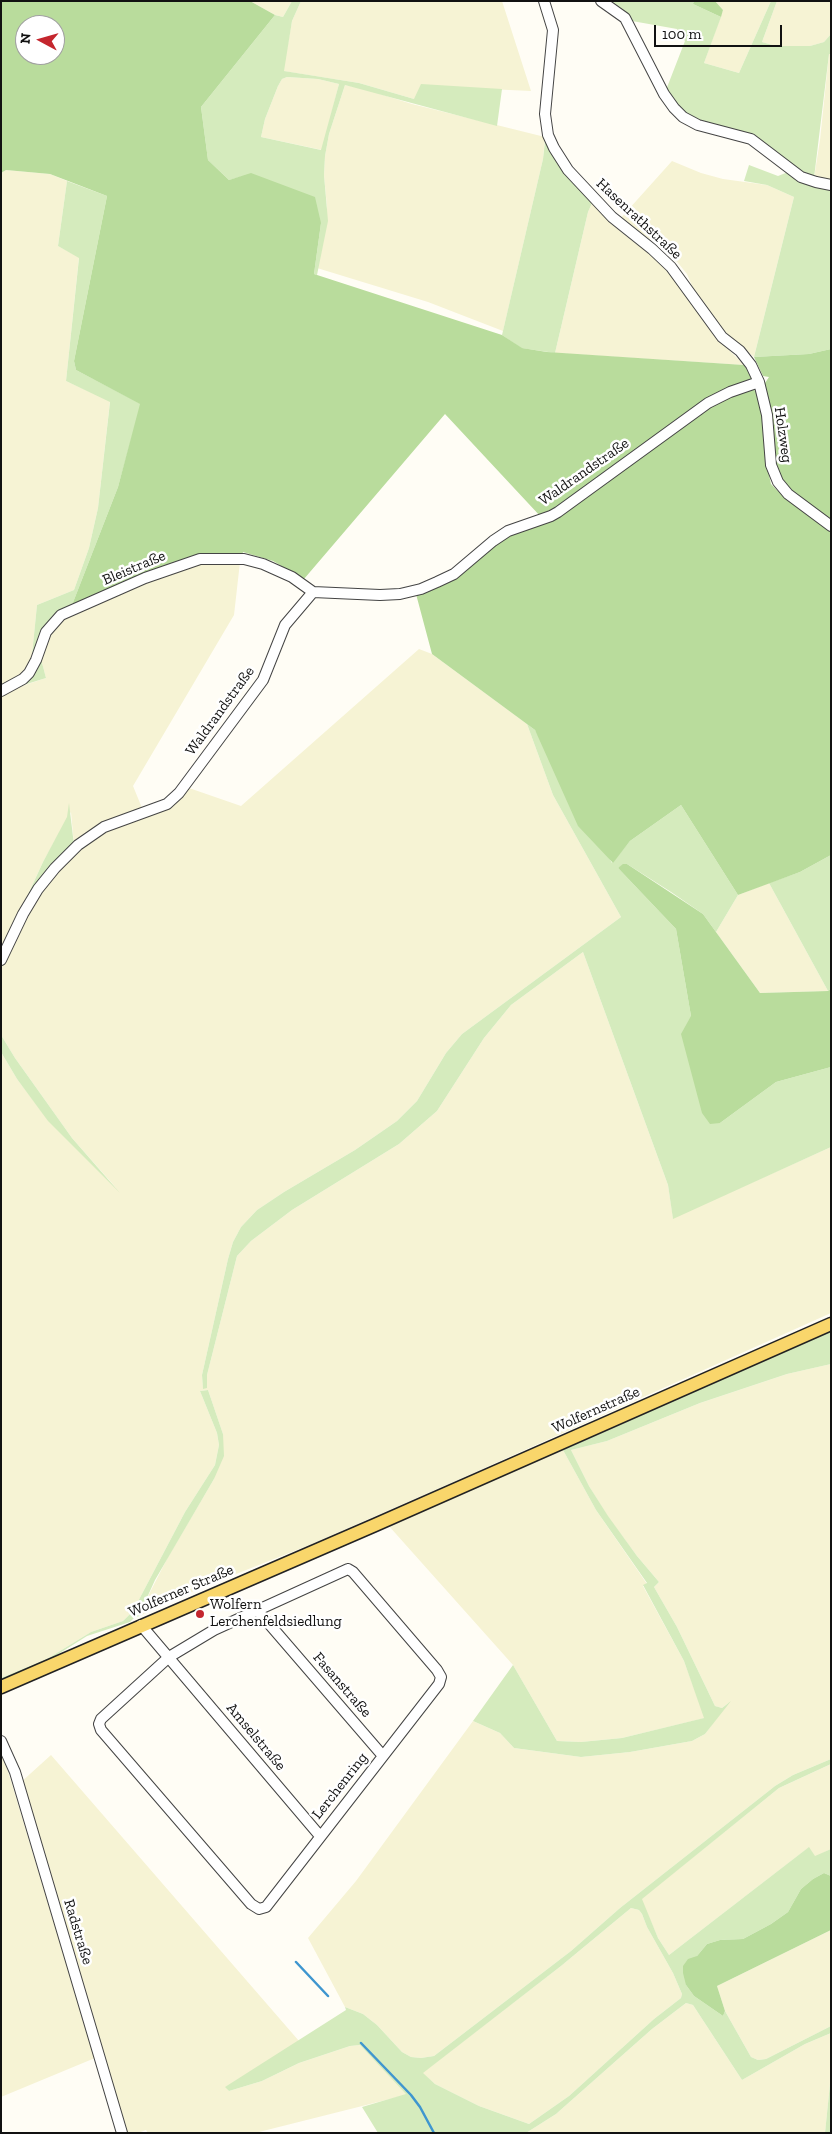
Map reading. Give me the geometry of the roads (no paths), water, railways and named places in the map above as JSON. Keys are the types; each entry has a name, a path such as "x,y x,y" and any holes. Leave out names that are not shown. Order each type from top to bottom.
{"main road":[{"name":"Wolfernstraße","path":"375,1525 831,1324"},
{"name":"Wolferner Straße","path":"1,1687 375,1525"}],"street":[{"name":"Hasenrathstraße","path":"544,1 553,30 545,114 548,135 558,156 568,170 612,217 671,267 722,337 740,351 751,365 759,382"},
{"path":"601,1 625,18 664,94 683,117 698,125 751,139 801,177 831,184"},
{"name":"Holzweg","path":"759,382 767,415 771,465 778,482 788,494 831,526"},
{"name":"Waldrandstraße","path":"1,960 23,914 38,890 55,868 78,845 104,827 167,804 179,793 263,680 285,626 313,592 400,594 437,582 454,574 493,541 508,531 558,512 708,403 730,392 759,382"},
{"name":"Bleistraße","path":"1,691 24,679 29,673 46,632 61,615 145,578 200,559 244,558 292,577 313,592"},
{"name":"Lerchenring","path":"348,1569 353,1572 441,1677 439,1684 266,1907 259,1909 251,1904 107,1737 99,1724 101,1719 169,1657 214,1630 348,1569"},
{"name":"Fasanstraße","path":"258,1611 383,1756"},
{"path":"142,1625 169,1657"},
{"name":"Amselstraße","path":"169,1657 320,1836"},
{"name":"Radstraße","path":"1,1741 15,1772 122,2133"}],"waterway":[{"path":"296,1962 328,1996"},
{"path":"361,2043 411,2095 434,2133"}],"place":[{"name":"Wolfern Lerchenfeldsiedlung","path":"200,1614"}]}
